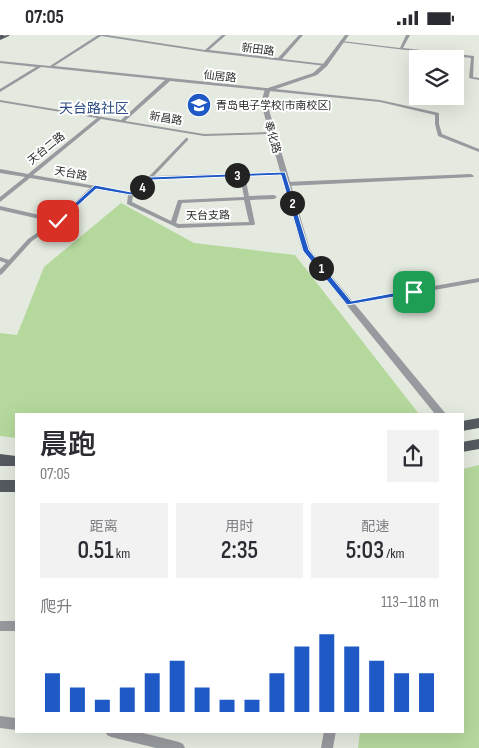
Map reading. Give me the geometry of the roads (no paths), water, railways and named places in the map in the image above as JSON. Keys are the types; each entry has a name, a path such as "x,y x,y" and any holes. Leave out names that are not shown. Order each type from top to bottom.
{"main road":[{"path":"0,36 8,35"},
{"path":"464,426 479,423"},
{"path":"0,460 15,461"},
{"path":"0,486 15,487"}],"street":[{"path":"51,67 100,35"},
{"name":"新田路","path":"100,35 206,51 325,65"},
{"path":"137,41 145,35"},
{"path":"206,51 224,35"},
{"path":"279,60 301,35"},
{"path":"402,49 408,35"},
{"path":"267,90 315,74 325,65 345,38 402,49 473,57 471,78 479,79"},
{"name":"仙居路","path":"0,62 380,101 437,114 440,135 479,151"},
{"path":"0,91 40,66"},
{"path":"122,121 168,79"},
{"name":"奉化路","path":"267,90 264,103 271,133 306,251 440,413"},
{"name":"新昌路","path":"0,101 204,135 271,133"},
{"name":"天台二路","path":"0,200 100,117"},
{"path":"131,194 138,191 186,139"},
{"name":"天台路","path":"0,171 131,194"},
{"path":"150,178 283,173"},
{"name":"天台支路","path":"131,194 129,203 178,226 252,224 242,175"},
{"path":"286,184 471,176"},
{"path":"0,273 30,240 58,221 95,187"},
{"path":"173,223 180,201 274,197"},
{"path":"0,208 58,221"},
{"path":"0,259 11,262"},
{"path":"350,303 479,280"},
{"path":"0,626 15,627"},
{"path":"0,723 15,724"},
{"path":"119,733 179,748"},
{"path":"327,748 330,733"}],"place":[{"name":"青岛电子学校(市南校区)","path":"199,105"}],"district":[{"name":"天台路社区","path":"94,108"}]}
